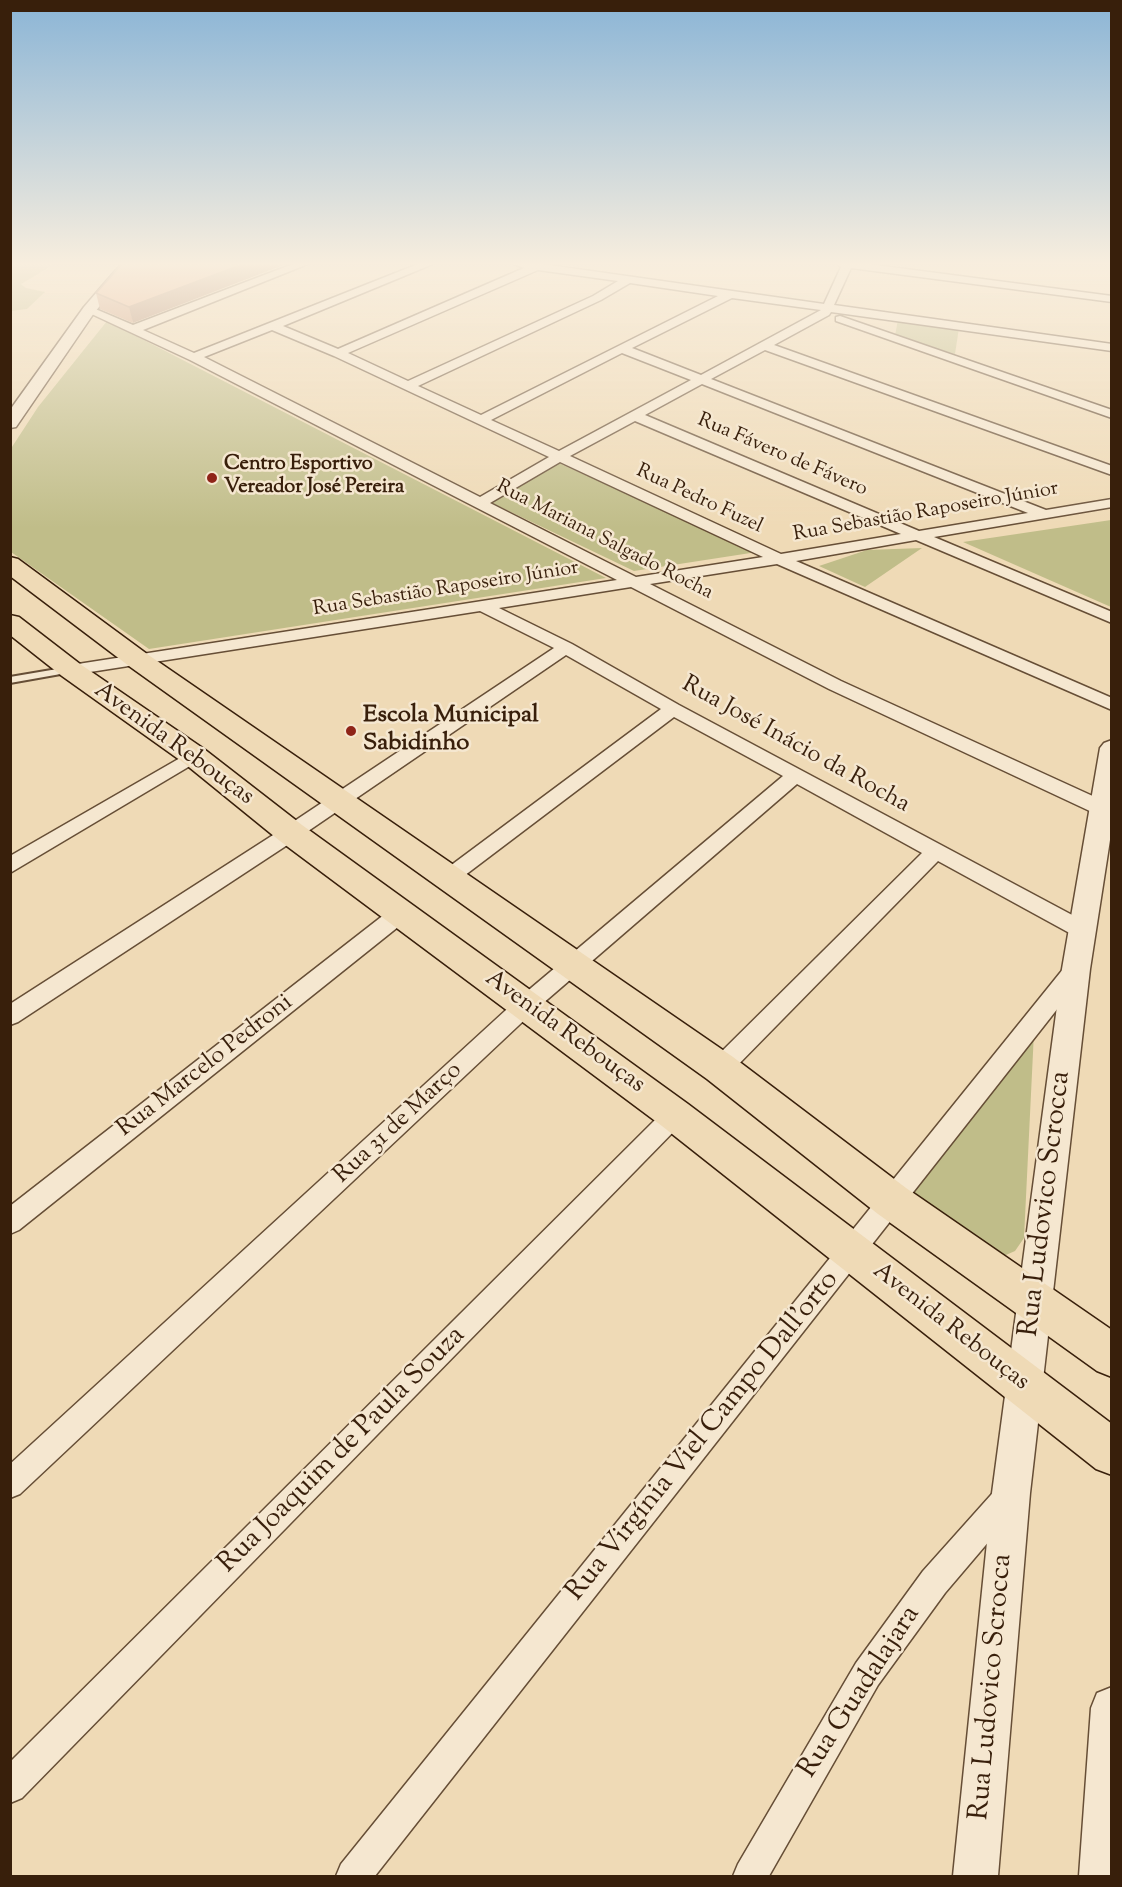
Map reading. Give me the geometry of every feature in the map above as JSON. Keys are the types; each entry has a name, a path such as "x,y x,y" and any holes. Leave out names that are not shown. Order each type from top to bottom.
{"main road":[{"name":"Avenida Rebouças","path":"10,564 138,660 720,1068 892,1201 1112,1356"},
{"name":"Avenida Rebouças","path":"10,622 71,670 194,756 291,833 675,1115 1112,1453"}],"street":[{"path":"10,423 59,352"},
{"name":"Rua Mariana Salgado Rocha","path":"183,352 482,502 835,685 1101,808"},
{"path":"194,357 207,352"},
{"path":"407,386 480,352"},
{"path":"480,420 617,352"},
{"path":"631,352 1044,514"},
{"path":"482,502 560,456 753,352"},
{"path":"782,352 1112,471"},
{"path":"978,352 1112,414"},
{"name":"Rua Pedro Fuzel","path":"338,353 779,559 1112,705"},
{"name":"Rua Fávero de Fávero","path":"635,416 1112,618"},
{"name":"Rua Sebastião Raposeiro Júnior","path":"71,670 779,559 1112,503"},
{"name":"Rua José Inácio da Rocha","path":"483,606 566,648 673,709 1082,930"},
{"path":"10,1016 291,833 566,648"},
{"path":"449,877 673,709"},
{"name":"Rua Ludovico Scrocca","path":"975,1876 1011,1493 1076,969 1112,748"},
{"path":"10,867 194,756"},
{"name":"Rua 31 de Março","path":"10,1484 526,1005 796,775"},
{"path":"720,1068 935,852"},
{"name":"Rua Marcelo Pedroni","path":"10,1222 401,913"},
{"name":"Rua Virgínia Viel Campo Dall'orto","path":"353,1876 852,1253 1076,969"},
{"name":"Rua Joaquim de Paula Souza","path":"10,1786 675,1115"},
{"name":"Rua Guadalajara","path":"750,1876 867,1674 934,1582 1011,1493"},
{"path":"1101,1876 1112,1708"}],"lane":[{"path":"10,680 71,670"}],"shaded area":[{"name":"Centro Esportivo Vereador José Pereira","path":"82,352 167,352 606,578 149,649 11,552 10,450 38,407"},
{"path":"554,461 757,552 634,571 490,502"},
{"path":"1111,520 1111,607 963,542"},
{"path":"922,548 865,587 819,566 867,550"},
{"path":"1034,1032 1024,1238 1015,1251 999,1258 911,1193"}],"place":[{"name":"Centro Esportivo Vereador José Pereira","path":"212,478"},
{"name":"Escola Municipal Sabidinho","path":"351,731"}]}
